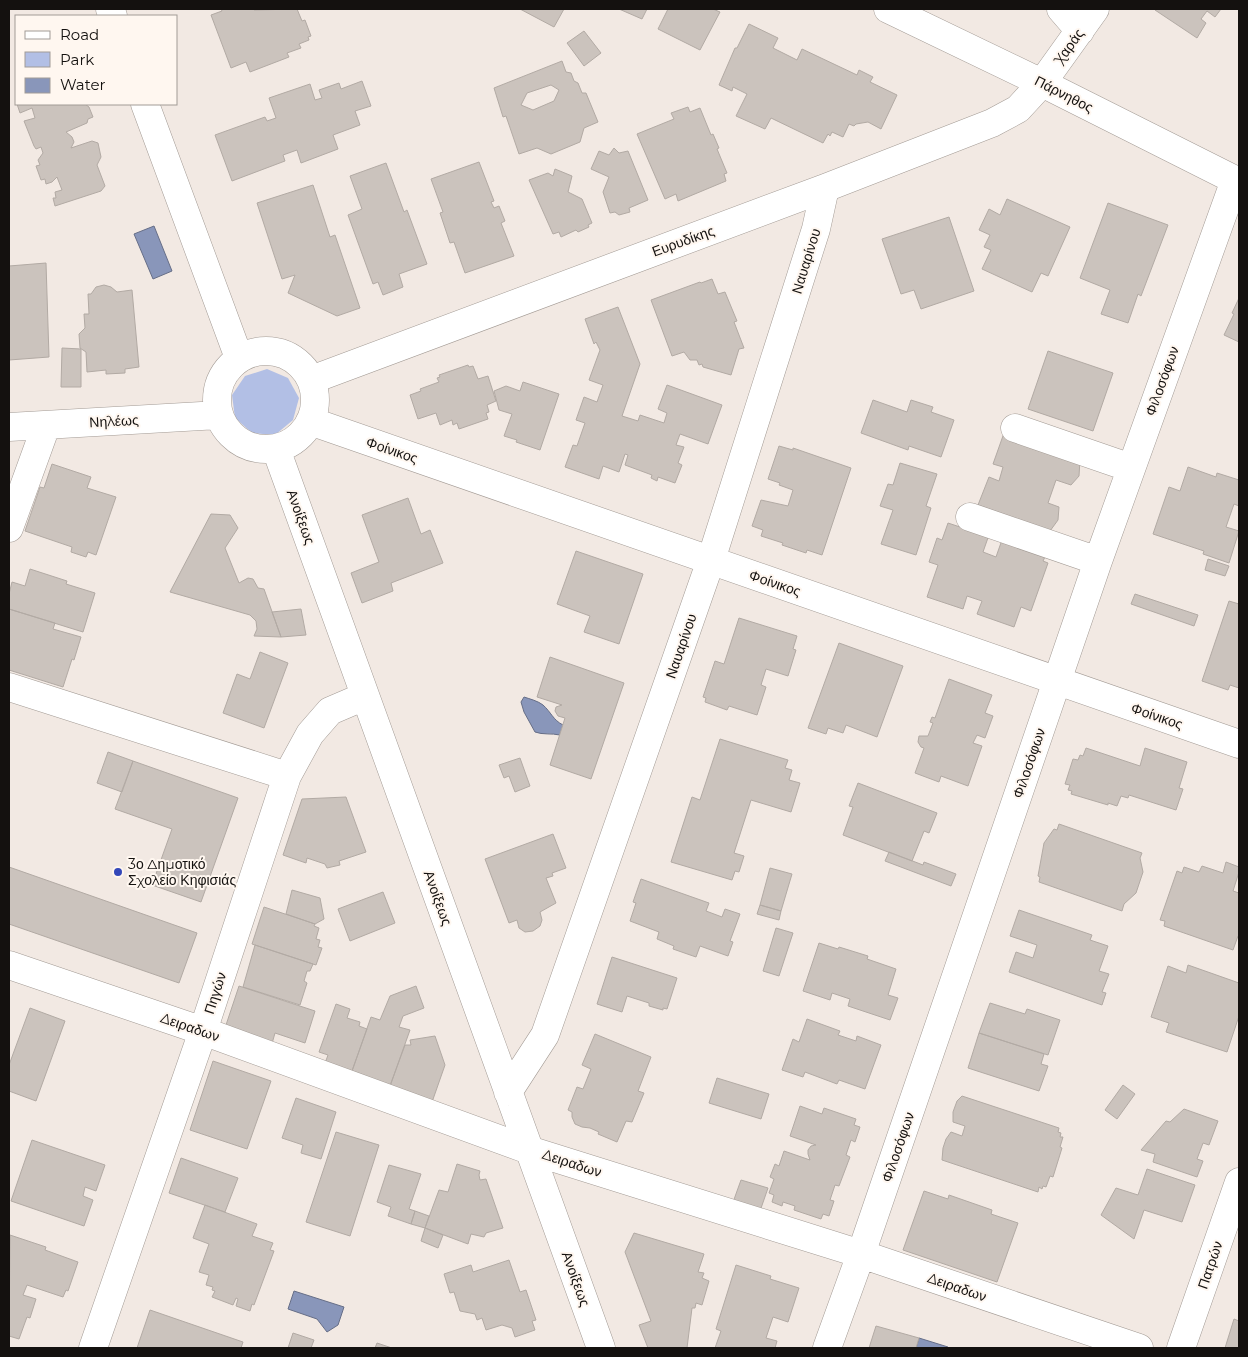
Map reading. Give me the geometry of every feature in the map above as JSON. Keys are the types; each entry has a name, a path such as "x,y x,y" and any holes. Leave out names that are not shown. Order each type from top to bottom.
{"street":[{"name":"Πάρνηθος","path":"888,9 1042,83 1237,181"},
{"path":"1061,9 1080,31"},
{"name":"Χαράς","path":"1042,83 1095,9"},
{"name":"Ευρυδίκης","path":"311,380 825,188 992,123 1018,109 1042,83"},
{"path":"146,105 239,358"},
{"name":"Φιλοσόφων","path":"827,1348 861,1254 1098,561 1237,181"},
{"name":"Ναυαρίνου","path":"508,1092 545,1035 710,560 816,228 825,188"},
{"path":"272,351 288,356 302,366 311,380 315,394 315,408 310,422 302,434 290,443 276,448 258,449 241,442 227,431 219,415 216,399 219,383 227,369 239,358 255,352 272,351"},
{"name":"Νηλέως","path":"9,427 219,415"},
{"name":"Φοίνικος","path":"310,422 1239,744"},
{"path":"9,528 46,426"},
{"path":"1015,428 1131,468"},
{"name":"Ανοίξεως","path":"276,448 601,1348"},
{"path":"970,517 1098,561"},
{"path":"9,687 287,776"},
{"name":"Πηγών","path":"93,1348 203,1031 287,776 310,734 330,711 365,696"},
{"name":"Δειραδων","path":"9,965 203,1031 529,1150 861,1254 1139,1348"},
{"name":"Πατρών","path":"1181,1348 1239,1182"}],"green space":[{"path":"267,369 288,378 299,398 293,420 275,435 252,433 235,418 232,395 245,376"}],"water":[{"path":"154,226 172,271 153,279 134,234"},
{"path":"524,697 543,705 563,725 560,735 535,732 524,712 521,702"},
{"path":"294,1291 344,1307 338,1325 327,1332 317,1319 288,1309"},
{"path":"919,1338 948,1347 948,1348 916,1348"}],"building":[{"path":"221,9 297,9 302,21 305,20 311,36 308,37 309,40 299,44 301,48 287,53 289,57 250,72 246,62 231,68 211,15 222,11"},
{"path":"520,9 564,9 554,27"},
{"path":"619,9 647,9 642,19"},
{"path":"668,9 713,9 720,12 700,50 658,29"},
{"path":"1156,9 1221,9 1215,17 1207,11 1201,19 1206,23 1197,38"},
{"path":"749,24 778,38 773,48 797,60 802,49 857,75 859,70 873,77 870,82 897,95 881,129 868,122 854,126 849,124 843,137 832,132 830,136 828,134 823,143 771,118 765,129 736,116 747,94 733,87 732,91 719,85 735,48 737,48"},
{"path":"584,31 601,53 584,66 567,43"},
{"path":"562,61 566,72 571,73 582,93 586,93 598,122 584,128 580,142 551,154 537,148 519,154 506,116 503,117 494,88","holes":["551,85 559,90 554,101 533,110 521,105 527,93"]},
{"path":"362,81 371,106 355,111 360,125 333,135 338,149 301,163 297,150 283,155 285,161 232,181 215,135 265,117 267,121 276,118 269,98 310,84 315,100 322,98 319,90 339,83 341,89"},
{"path":"17,105 86,105 89,107 93,117 88,119 87,123 66,132 72,137 74,142 71,148 92,141 98,143 101,157 97,165 105,186 101,191 55,206 53,198 56,198 55,192 62,190 57,177 52,182 46,184 45,179 41,180 36,166 40,165 38,160 43,153 41,147 36,149 34,146 24,121 35,118 32,108 20,113"},
{"path":"688,107 690,112 700,108 711,135 713,134 719,148 717,149 727,173 724,174 726,181 678,201 676,194 665,199 637,134 674,119 671,113"},
{"path":"614,148 619,153 628,151 648,200 629,208 630,212 619,215 615,212 610,213 603,192 609,177 591,169 599,151 609,155"},
{"path":"479,162 494,201 491,202 494,208 499,206 505,221 501,223 514,256 465,273 454,242 450,243 440,213 443,212 431,179"},
{"path":"386,163 404,212 407,210 427,264 399,274 403,287 383,295 378,282 373,284 348,215 362,209 350,176"},
{"path":"555,169 572,176 568,192 582,199 592,223 588,225 589,227 578,232 576,230 561,237 559,232 553,234 529,180 548,173 553,176"},
{"path":"313,185 330,237 335,235 360,308 337,316 288,293 295,275 282,279 257,203"},
{"path":"1007,199 1070,227 1048,276 1041,273 1032,292 982,269 991,250 984,247 990,235 979,230 989,209 1000,215"},
{"path":"1108,203 1168,225 1141,296 1138,294 1128,323 1101,314 1110,290 1080,278"},
{"path":"949,217 974,291 921,309 914,290 901,294 882,239"},
{"path":"46,263 49,357 9,360 9,266"},
{"path":"712,279 718,294 725,292 737,321 734,322 744,348 739,349 731,375 703,367 702,364 699,365 697,360 690,360 684,352 672,356 651,300"},
{"path":"104,285 111,287 117,292 132,290 139,367 125,369 125,373 106,374 106,370 87,372 86,352 80,348 79,334 85,328 84,314 89,314 88,294 91,294 96,287"},
{"path":"1239,298 1239,342 1224,335"},
{"path":"618,307 640,364 622,416 638,421 640,415 664,423 667,413 658,409 667,385 722,405 708,444 680,434 676,445 684,447 678,463 682,465 675,483 658,477 657,481 651,478 652,475 625,465 628,455 625,454 619,472 603,466 599,479 565,467 573,445 577,446 585,423 576,420 584,397 597,402 603,385 589,380 600,350 596,342 594,344 585,319"},
{"path":"62,348 81,349 81,387 61,387"},
{"path":"1048,351 1113,373 1093,431 1028,409"},
{"path":"468,365 469,367 473,366 478,379 488,376 496,401 487,405 489,412 486,413 488,419 459,429 457,423 453,425 452,420 440,425 436,413 418,419 410,395 439,382 437,378 440,377 439,375"},
{"path":"523,382 559,394 540,450 504,436 512,414 499,410 494,391 506,386 520,391"},
{"path":"873,400 907,412 911,400 933,407 931,412 954,420 941,457 909,446 908,450 861,433"},
{"path":"1004,433 1080,460 1079,476 1071,485 1056,480 1048,503 1059,507 1058,520 1050,531 978,505 989,477 999,481 1003,467 993,464"},
{"path":"779,446 793,450 793,448 851,468 822,555 807,550 806,553 782,545 783,543 761,536 763,530 752,526 761,500 788,506 793,490 768,479"},
{"path":"900,463 937,474 926,506 931,508 916,555 881,544 893,510 880,506 888,484 893,485"},
{"path":"52,464 91,477 87,488 116,497 96,555 88,552 86,557 71,552 72,547 25,531 40,487 44,488"},
{"path":"1188,467 1216,477 1217,473 1239,480 1239,506 1234,504 1226,527 1239,531 1229,563 1203,554 1204,551 1153,534 1169,487 1180,491"},
{"path":"408,498 421,534 430,530 443,563 391,583 393,591 362,603 351,573 379,562 362,515"},
{"path":"211,514 230,515 238,528 225,548 239,583 248,578 253,579 258,588 264,589 281,637 254,636 257,629 256,621 250,615 170,592"},
{"path":"948,523 963,528 990,532 983,552 996,557 1003,537 1045,557 1043,561 1048,563 1031,611 1021,607 1014,627 977,614 982,601 967,596 963,609 927,597 938,565 929,562 937,538 942,540"},
{"path":"576,551 643,574 619,644 584,632 590,616 557,604"},
{"path":"1208,559 1229,566 1225,576 1205,570"},
{"path":"30,569 67,581 66,584 95,593 83,632 9,609 9,594 12,582 25,586"},
{"path":"1135,594 1198,615 1194,626 1131,604"},
{"path":"1229,601 1239,604 1239,688 1230,685 1228,690 1202,681"},
{"path":"9,609 55,623 53,629 81,637 63,687 9,670"},
{"path":"301,609 306,635 281,637 272,612"},
{"path":"739,618 797,636 793,649 796,650 788,676 766,669 761,685 766,687 757,715 729,706 727,710 705,702 706,698 703,697 715,661 724,664"},
{"path":"839,643 903,666 877,737 846,725 843,733 828,728 826,734 808,728"},
{"path":"260,652 288,663 264,728 223,713 237,674 250,679"},
{"path":"550,657 624,683 591,779 550,765 565,718 558,716 555,711 556,707 562,705 537,697"},
{"path":"949,679 992,695 985,713 993,716 985,738 977,735 973,743 982,746 968,786 941,776 939,782 915,773 924,748 918,742 919,736 928,736 933,723 930,722 932,717 935,718"},
{"path":"720,739 788,760 785,768 792,770 789,780 800,783 791,812 751,800 734,853 744,856 739,872 735,871 732,880 671,862 692,797 700,800"},
{"path":"1086,748 1140,766 1145,748 1187,762 1179,788 1183,789 1176,810 1129,795 1128,798 1121,796 1117,806 1071,794 1072,791 1068,790 1070,785 1065,784 1073,759 1078,760 1080,755 1083,756"},
{"path":"108,752 133,761 122,792 97,783"},
{"path":"520,758 530,786 515,792 509,776 504,778 499,765"},
{"path":"133,761 238,798 201,902 152,885 172,829 115,809"},
{"path":"858,783 937,813 929,833 924,831 912,861 843,835 853,807 849,806"},
{"path":"346,797 366,852 339,861 340,865 327,868 325,864 307,858 306,863 283,855 302,799"},
{"path":"1059,824 1142,853 1140,858 1143,872 1136,893 1124,904 1122,911 1039,882 1040,877 1038,876 1044,843 1054,829 1057,830"},
{"path":"553,834 566,868 552,873 553,876 546,878 556,903 540,912 542,920 540,926 533,931 525,932 519,928 517,920 509,923 485,859"},
{"path":"889,852 923,865 924,862 956,874 951,886 885,861"},
{"path":"1226,862 1239,867 1233,891 1239,893 1239,937 1233,950 1164,926 1165,921 1160,920 1177,871 1182,873 1184,867 1199,872 1202,866 1223,873"},
{"path":"9,867 197,933 179,983 9,924"},
{"path":"770,868 792,874 781,911 760,905"},
{"path":"641,879 709,903 706,911 722,917 725,909 740,914 730,941 733,942 728,956 700,946 696,957 673,949 674,946 657,939 659,932 630,921 636,903 633,902"},
{"path":"292,890 320,898 324,919 315,924 286,914"},
{"path":"383,892 395,923 350,941 338,909"},
{"path":"760,905 781,911 779,920 757,914"},
{"path":"264,907 315,924 314,926 319,928 316,939 320,940 318,947 322,948 316,965 252,944"},
{"path":"1019,910 1092,935 1090,940 1108,946 1099,971 1109,974 1102,992 1106,993 1102,1005 1009,972 1016,952 1033,958 1037,945 1010,936"},
{"path":"776,928 793,933 779,976 763,971"},
{"path":"819,943 868,956 867,959 896,969 888,995 898,998 890,1020 848,1006 850,999 832,993 830,1000 803,991"},
{"path":"255,945 313,964 310,971 307,971 304,981 307,983 300,1005 243,987"},
{"path":"612,957 677,978 667,1009 663,1008 663,1010 649,1006 649,1003 627,996 622,1012 597,1004"},
{"path":"1188,965 1239,983 1239,1016 1227,1052 1166,1032 1169,1023 1151,1017 1168,966 1186,973"},
{"path":"239,986 315,1011 305,1043 275,1033 271,1047 224,1031"},
{"path":"416,986 424,1008 403,1016 399,1027 410,1030 390,1086 352,1071 371,1017 380,1020 390,996"},
{"path":"990,1003 1025,1014 1027,1009 1060,1020 1048,1055 979,1033"},
{"path":"336,1004 350,1009 347,1018 360,1022 359,1026 367,1029 352,1071 324,1066 328,1055 319,1052"},
{"path":"30,1008 65,1021 36,1101 9,1091 9,1065"},
{"path":"807,1019 840,1031 838,1035 856,1041 857,1036 881,1045 865,1089 839,1080 837,1084 805,1072 803,1077 782,1070 793,1039 799,1042"},
{"path":"979,1033 1044,1054 1041,1064 1048,1066 1039,1091 968,1068"},
{"path":"595,1034 651,1057 638,1091 644,1093 632,1122 626,1121 617,1142 598,1134 599,1132 590,1128 575,1124 572,1112 568,1110 577,1087 583,1089 591,1069 582,1065"},
{"path":"435,1036 445,1065 431,1105 390,1086 405,1045 411,1045 410,1040"},
{"path":"213,1061 271,1081 247,1149 190,1130"},
{"path":"717,1078 769,1094 761,1119 709,1103"},
{"path":"1123,1085 1135,1094 1117,1119 1105,1110"},
{"path":"962,1096 1059,1128 1060,1137 1063,1137 1060,1147 1062,1148 1053,1177 1050,1176 1046,1187 1043,1186 1042,1189 1039,1187 1038,1192 942,1160 943,1148 951,1132 962,1136 965,1126 953,1122 953,1112 957,1101"},
{"path":"296,1098 336,1112 321,1159 301,1153 303,1145 282,1138"},
{"path":"800,1106 822,1114 824,1108 856,1119 854,1125 860,1127 855,1142 851,1140 846,1155 850,1157 839,1186 835,1185 830,1200 834,1201 829,1216 823,1214 821,1219 794,1210 795,1206 783,1202 782,1206 772,1202 774,1195 769,1193 774,1179 770,1177 775,1164 779,1166 784,1151 810,1160 808,1150 811,1146 816,1145 790,1136"},
{"path":"1184,1109 1218,1121 1209,1145 1203,1143 1197,1159 1203,1161 1197,1177 1153,1162 1155,1154 1141,1150 1166,1121 1170,1122"},
{"path":"336,1132 379,1145 350,1236 306,1222"},
{"path":"32,1140 105,1165 96,1191 85,1187 83,1196 93,1200 84,1226 11,1201"},
{"path":"181,1158 238,1178 225,1212 169,1193"},
{"path":"457,1164 480,1171 480,1180 486,1179 503,1228 486,1233 484,1237 471,1234 468,1244 425,1228 439,1190 448,1192"},
{"path":"389,1165 421,1174 409,1209 415,1211 411,1224 388,1216 391,1207 377,1202"},
{"path":"1147,1169 1195,1185 1182,1222 1144,1210 1134,1239 1101,1215 1116,1188 1138,1195"},
{"path":"741,1180 768,1188 759,1214 732,1205"},
{"path":"924,1191 948,1199 949,1195 992,1210 991,1214 1018,1223 997,1282 903,1250"},
{"path":"205,1205 257,1224 252,1236 273,1243 270,1250 274,1251 250,1311 236,1306 238,1299 236,1298 233,1305 212,1297 215,1291 212,1290 213,1287 206,1285 209,1275 199,1272 209,1244 193,1238"},
{"path":"415,1211 429,1216 425,1228 411,1224"},
{"path":"425,1228 443,1235 438,1248 421,1241"},
{"path":"634,1233 704,1254 698,1272 704,1273 702,1278 709,1281 702,1305 696,1303 695,1308 692,1308 687,1348 648,1348 639,1325 651,1321 625,1252"},
{"path":"10,1235 46,1247 45,1250 78,1262 68,1291 66,1290 63,1297 27,1285 23,1295 36,1299 30,1318 27,1317 19,1339 9,1336"},
{"path":"509,1260 520,1292 526,1290 536,1320 532,1321 535,1330 515,1337 512,1328 502,1325 486,1330 482,1318 477,1320 475,1314 460,1311 454,1292 450,1293 444,1274 471,1265 473,1272"},
{"path":"736,1265 771,1276 770,1279 799,1288 788,1322 773,1317 766,1338 777,1341 775,1348 715,1348 721,1331 716,1329"},
{"path":"150,1310 243,1342 241,1348 137,1348"},
{"path":"1234,1319 1239,1321 1239,1348 1225,1348"},
{"path":"876,1326 919,1338 916,1348 869,1348"},
{"path":"293,1333 314,1340 311,1348 288,1348"},
{"path":"377,1343 392,1348 375,1348"}],"place":[{"name":"3ο Δημοτικό Σχολείο Κηφισιάς","path":"118,872"}]}
